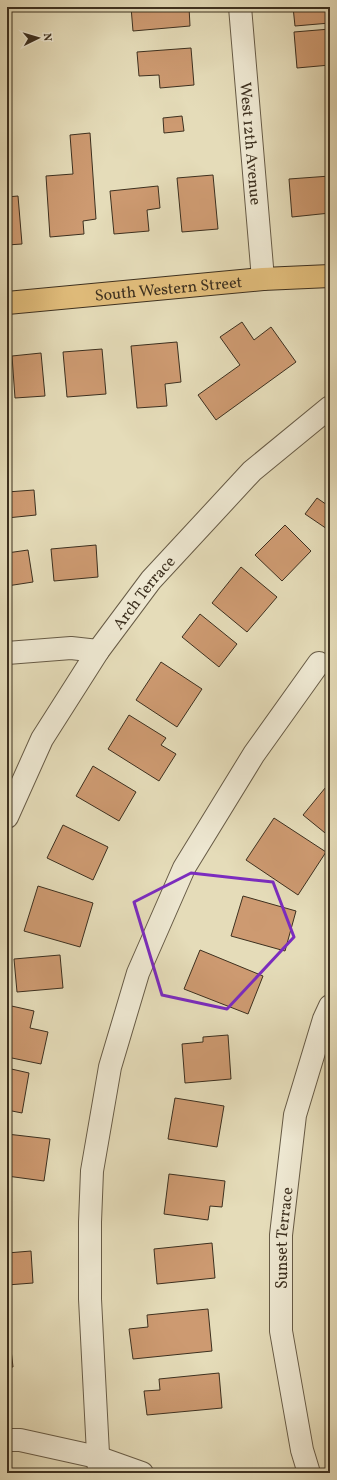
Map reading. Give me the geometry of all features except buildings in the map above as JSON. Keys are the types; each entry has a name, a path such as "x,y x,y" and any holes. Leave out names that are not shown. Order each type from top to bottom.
{"main road":[{"name":"South Western Street","path":"7,303 263,280 330,276"}],"street":[{"name":"West 12th Avenue","path":"240,7 263,280"},
{"name":"Arch Terrace","path":"7,817 42,738 98,651 151,580 252,470 330,407"},
{"path":"7,653 71,648 98,651"},
{"path":"98,1465 90,1299 90,1222 92,1171 110,1066 138,973 184,868 254,754 319,663"},
{"name":"Sunset Terrace","path":"309,1473 302,1450 281,1331 281,1235 295,1115 324,1019 330,1006"},
{"path":"7,1440 20,1440 98,1465 142,1473"}],"highlighted area":[{"path":"191,873 273,882 294,937 227,1009 162,995 134,902"}]}
